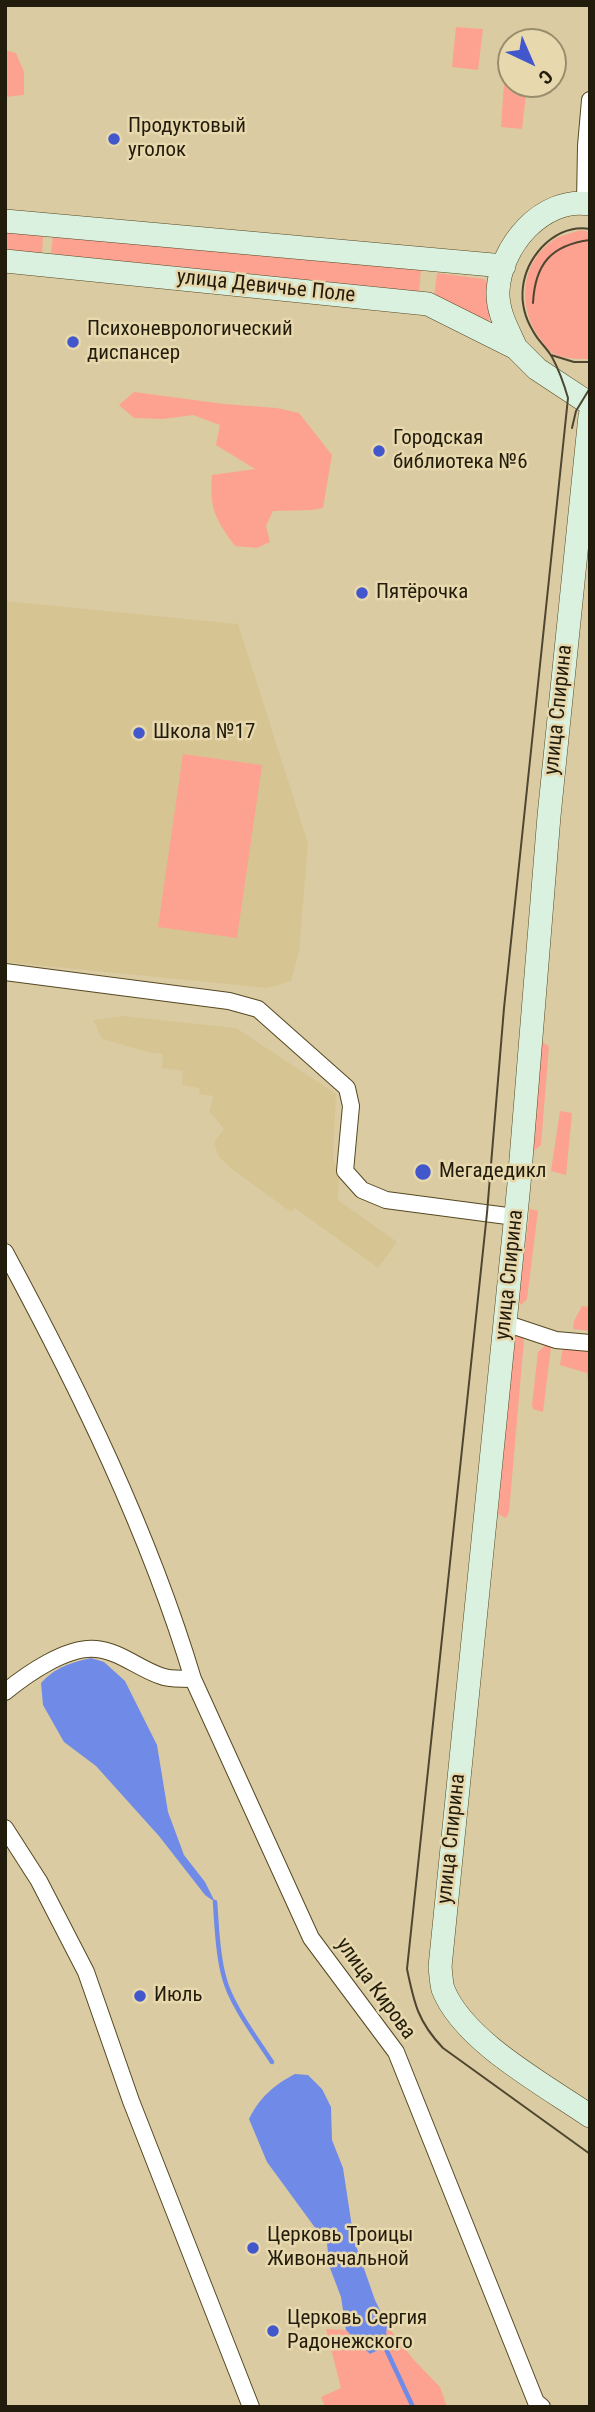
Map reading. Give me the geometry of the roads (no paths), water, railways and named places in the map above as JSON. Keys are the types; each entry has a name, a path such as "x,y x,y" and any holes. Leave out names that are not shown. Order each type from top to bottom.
{"main road":[{"name":"улица Девичье Поле","path":"516,348 502,318 498,292 503,266 516,238 533,223 568,205 588,204"},
{"name":"улица Девичье Поле","path":"5,221 503,266"},
{"path":"46,265 50,226"},
{"name":"улица Девичье Поле","path":"5,261 428,304 516,348 537,369 590,404"},
{"name":"улица Спирина","path":"590,416 549,816 505,1323 440,1967 442,1987 452,2005 479,2038 590,2116"}],"street":[{"path":"588,204 586,146 590,100"},
{"path":"5,972 229,1001 258,1009 347,1088 351,1107 345,1171 362,1190 386,1200 515,1217"},
{"name":"улица Кирова","path":"5,1252 95,1425 153,1567 193,1679 311,1938 396,2052 536,2402 541,2407"},
{"path":"505,1323 556,1340 590,1343"},
{"path":"5,1692 66,1654 96,1649 121,1657 162,1677 193,1679"},
{"path":"5,1828 39,1881 86,1972 131,2101 251,2407"}],"water":[{"path":"91,1658 104,1662 125,1681 157,1745 168,1812 184,1855 205,1882 215,1902 205,1895 159,1836 96,1766 64,1742 43,1705 41,1683 64,1666"},
{"path":"295,2074 308,2075 322,2089 331,2107 332,2140 343,2168 354,2240 375,2300 387,2325 385,2347 370,2354 346,2330 341,2297 330,2268 327,2244 267,2162 249,2119 268,2092"}],"waterway":[{"path":"215,1902 220,1959 227,1987 272,2062"},
{"path":"385,2347 413,2407"}],"tram line":[{"path":"590,229 570,230 547,242 529,266 523,288 524,309 528,320 535,335 552,357 568,398 504,1008 487,1213 407,1969 418,2011 443,2048 590,2154"},
{"path":"533,303 537,277 548,259 565,246 590,240"},
{"path":"551,355 574,362 590,362"},
{"path":"572,428 576,411 590,388"}],"place":[{"name":"Продуктовый уголок","path":"114,139"},
{"name":"Психоневрологический диспансер","path":"73,342"},
{"name":"Городская библиотека №6","path":"379,451"},
{"name":"Пятёрочка","path":"362,593"},
{"name":"Школа №17","path":"139,733"},
{"name":"Мегадедикл","path":"423,1172"},
{"name":"Июль","path":"140,1996"},
{"name":"Церковь Троицы Живоначальной","path":"253,2248"},
{"name":"Церковь Сергия Радонежского","path":"273,2331"}]}
